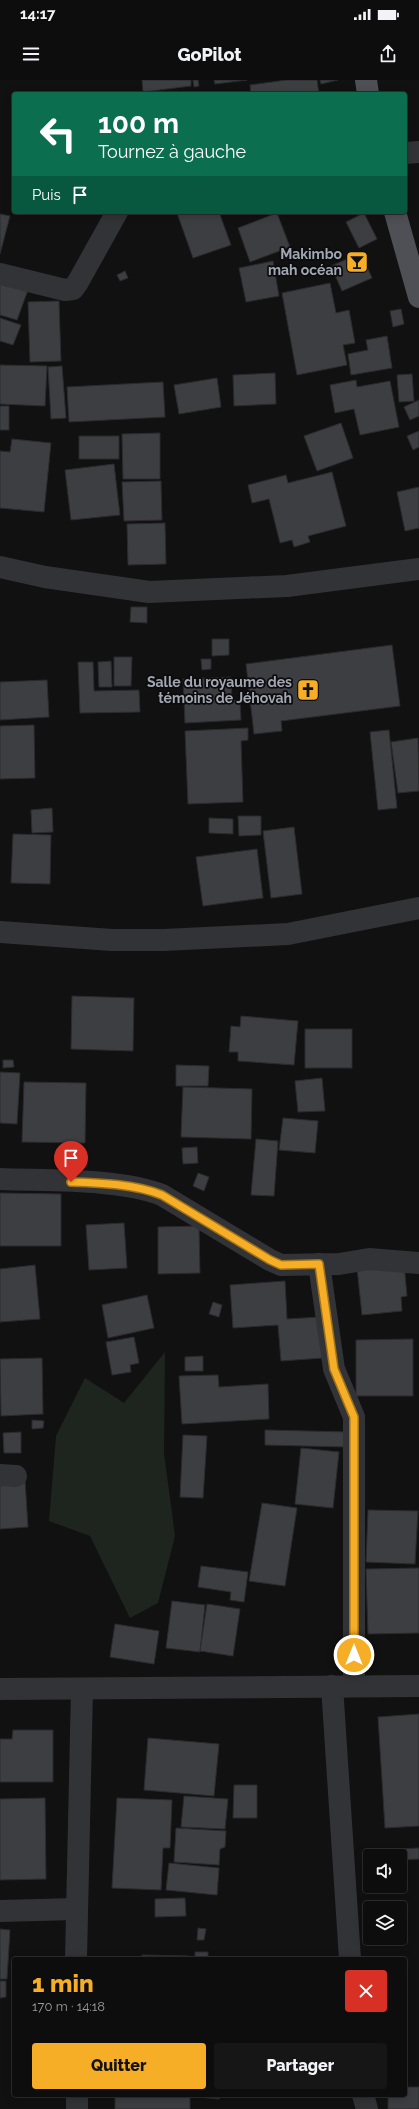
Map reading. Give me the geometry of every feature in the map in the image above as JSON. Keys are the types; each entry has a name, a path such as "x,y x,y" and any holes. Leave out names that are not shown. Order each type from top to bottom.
{"main road":[{"path":"366,80 368,92"},
{"path":"396,214 419,297"}],"street":[{"path":"407,153 419,152"},
{"path":"0,274 65,290 72,289 78,282 116,214"},
{"path":"0,567 46,577 149,592 287,586 419,569"},
{"path":"0,932 112,940 164,940 288,934 419,908"},
{"path":"0,1179 99,1183 150,1190 162,1195 270,1260 281,1265 339,1264 368,1259 419,1264"},
{"path":"319,1264 334,1369 354,1417 354,1686"},
{"path":"332,1686 350,1957"},
{"path":"0,1689 419,1686"},
{"path":"76,1957 82,1689"},
{"path":"0,1912 76,1909"},
{"path":"76,2097 77,2109"},
{"path":"364,2097 367,2109"}],"shaded area":[{"path":"165,1352 164,1453 175,1536 158,1603 130,1618 90,1536 49,1521 56,1436 85,1378 124,1403"}],"building":[{"path":"142,80 191,80 191,86 143,92"},
{"path":"193,80 198,80 199,86 194,87"},
{"path":"214,80 247,80 215,84"},
{"path":"287,80 317,80 319,92 251,92 250,85"},
{"path":"320,80 338,80 321,84"},
{"path":"0,214 10,216 0,254"},
{"path":"177,214 220,214 231,245 193,258"},
{"path":"277,214 290,247 250,262 238,228"},
{"path":"364,214 377,239 359,248 346,222"},
{"path":"361,253 372,278 342,291 331,266"},
{"path":"273,261 279,296 246,302 239,268"},
{"path":"125,271 128,278 120,281 117,275"},
{"path":"0,280 28,290 17,320 0,315"},
{"path":"330,283 336,313 349,310 355,343 343,345 347,365 297,375 282,293"},
{"path":"59,301 61,361 30,362 28,302"},
{"path":"401,309 404,324 393,327 390,311"},
{"path":"0,318 21,325 13,345 0,341"},
{"path":"387,336 392,368 351,375 348,354 368,350 366,340"},
{"path":"0,365 47,366 45,406 0,404"},
{"path":"62,366 66,418 51,419 48,367"},
{"path":"275,373 276,404 234,406 233,375"},
{"path":"412,374 414,401 399,402 397,375"},
{"path":"217,378 221,407 179,414 174,385"},
{"path":"356,380 357,387 390,381 399,427 360,435 354,409 335,413 330,385"},
{"path":"163,382 165,417 69,422 67,387"},
{"path":"419,400 419,416 410,420 404,407"},
{"path":"0,406 9,406 9,430 0,430"},
{"path":"341,423 353,458 317,471 304,436"},
{"path":"419,431 419,447 413,450 407,436"},
{"path":"160,433 160,479 123,479 122,434"},
{"path":"79,436 119,436 119,459 79,459"},
{"path":"12,439 51,443 44,512 0,508 0,451 10,452"},
{"path":"114,464 120,515 71,520 65,470"},
{"path":"332,472 346,526 308,536 310,542 294,547 292,540 280,543 269,499 252,503 248,485 286,475 288,483"},
{"path":"161,481 162,520 124,521 122,482"},
{"path":"419,487 419,528 405,531 397,492"},
{"path":"165,523 166,564 128,565 127,524"},
{"path":"131,607 147,607 147,623 130,622"},
{"path":"212,639 229,639 229,655 212,656"},
{"path":"392,645 400,706 281,721 282,731 254,734 246,664"},
{"path":"114,657 132,657 131,686 114,686"},
{"path":"201,659 211,659 211,669 202,670"},
{"path":"111,661 112,687 99,687 98,662"},
{"path":"78,662 93,662 94,691 139,690 140,712 80,713"},
{"path":"231,677 232,700 240,700 241,720 185,723 183,679"},
{"path":"47,680 49,717 0,720 0,682"},
{"path":"34,725 35,778 0,779 0,726"},
{"path":"248,728 248,740 241,741 243,802 188,804 185,731"},
{"path":"389,730 397,808 378,810 370,732"},
{"path":"418,738 419,791 398,793 391,742"},
{"path":"52,808 53,832 32,833 31,810"},
{"path":"238,816 261,816 261,835 239,836"},
{"path":"209,818 233,819 233,834 209,833"},
{"path":"294,827 302,894 271,898 263,831"},
{"path":"13,834 51,835 50,884 11,883"},
{"path":"257,849 263,898 203,906 196,857"},
{"path":"72,996 134,998 133,1051 71,1049"},
{"path":"241,1016 298,1021 294,1065 238,1061 238,1052 229,1052 231,1026 240,1027"},
{"path":"305,1029 352,1029 352,1068 305,1068"},
{"path":"3,1060 13,1060 14,1067 3,1068"},
{"path":"176,1065 209,1066 208,1086 176,1086"},
{"path":"0,1072 20,1073 17,1124 0,1123"},
{"path":"322,1078 325,1111 298,1112 295,1081"},
{"path":"24,1082 86,1083 85,1143 22,1142"},
{"path":"183,1087 252,1089 251,1139 181,1137"},
{"path":"283,1118 318,1121 315,1153 279,1150"},
{"path":"256,1139 278,1141 274,1196 251,1195"},
{"path":"197,1147 198,1163 183,1164 182,1148"},
{"path":"198,1173 209,1177 204,1191 193,1186"},
{"path":"0,1193 61,1194 61,1246 0,1246"},
{"path":"124,1223 127,1268 89,1270 86,1225"},
{"path":"199,1226 200,1273 158,1274 158,1227"},
{"path":"404,1263 407,1296 401,1297 402,1311 362,1315 357,1268"},
{"path":"35,1265 40,1319 0,1322 0,1269"},
{"path":"285,1281 287,1319 320,1317 323,1358 281,1361 278,1325 233,1328 230,1285"},
{"path":"147,1295 154,1328 108,1338 102,1305"},
{"path":"213,1302 222,1305 219,1317 209,1314"},
{"path":"134,1337 139,1363 130,1365 131,1372 112,1375 106,1342"},
{"path":"413,1339 413,1396 356,1396 356,1340"},
{"path":"203,1356 203,1371 185,1371 185,1357"},
{"path":"42,1358 43,1414 1,1416 0,1359"},
{"path":"218,1375 219,1387 268,1384 269,1419 182,1424 179,1376"},
{"path":"32,1420 44,1421 43,1428 32,1429"},
{"path":"265,1430 348,1432 347,1447 265,1445"},
{"path":"21,1432 21,1453 4,1453 3,1433"},
{"path":"183,1435 207,1436 203,1498 180,1497"},
{"path":"301,1448 339,1452 333,1508 295,1504"},
{"path":"25,1480 28,1527 0,1529 0,1482"},
{"path":"262,1503 297,1508 285,1586 249,1581"},
{"path":"368,1510 418,1511 415,1564 366,1562"},
{"path":"201,1566 248,1572 244,1602 230,1600 231,1592 198,1587"},
{"path":"419,1568 419,1633 368,1634 366,1569"},
{"path":"172,1601 205,1605 200,1652 166,1648"},
{"path":"207,1604 240,1609 233,1656 200,1651"},
{"path":"115,1624 159,1631 154,1664 110,1657"},
{"path":"419,1714 419,1826 385,1828 378,1717"},
{"path":"13,1730 53,1730 53,1782 0,1782 0,1739 12,1739"},
{"path":"148,1738 219,1744 214,1796 144,1790"},
{"path":"234,1785 257,1785 257,1818 233,1818"},
{"path":"184,1796 228,1799 225,1829 181,1827"},
{"path":"45,1798 46,1879 0,1880 0,1799"},
{"path":"117,1798 172,1800 170,1848 163,1848 161,1890 112,1888"},
{"path":"176,1828 226,1831 225,1847 220,1849 219,1865 174,1862"},
{"path":"419,1848 419,1859 407,1860 407,1849 399,1849"},
{"path":"169,1863 219,1868 217,1895 166,1890"},
{"path":"185,1898 186,1916 155,1917 155,1899"},
{"path":"198,1928 206,1929 204,1940 197,1940"},
{"path":"0,1929 10,1930 7,1979 0,1979"},
{"path":"195,1952 208,1952 208,1957 195,1957"},
{"path":"142,1955 189,1956 189,1957 142,1957"},
{"path":"0,1981 6,1981 6,1997 0,1998"},
{"path":"407,2087 419,2087 419,2109 388,2109 388,2097 407,2097"},
{"path":"115,2097 190,2097 190,2109 115,2109"},
{"path":"197,2097 220,2097 219,2099"}],"place":[{"name":"Makimbo mah océan","path":"357,262"},
{"name":"Salle du royaume des témoins de Jéhovah","path":"308,690"}],"route":[{"path":"71,1182 99,1183 150,1190 162,1195 270,1260 281,1265 319,1264 334,1369 354,1417 354,1655"}]}
